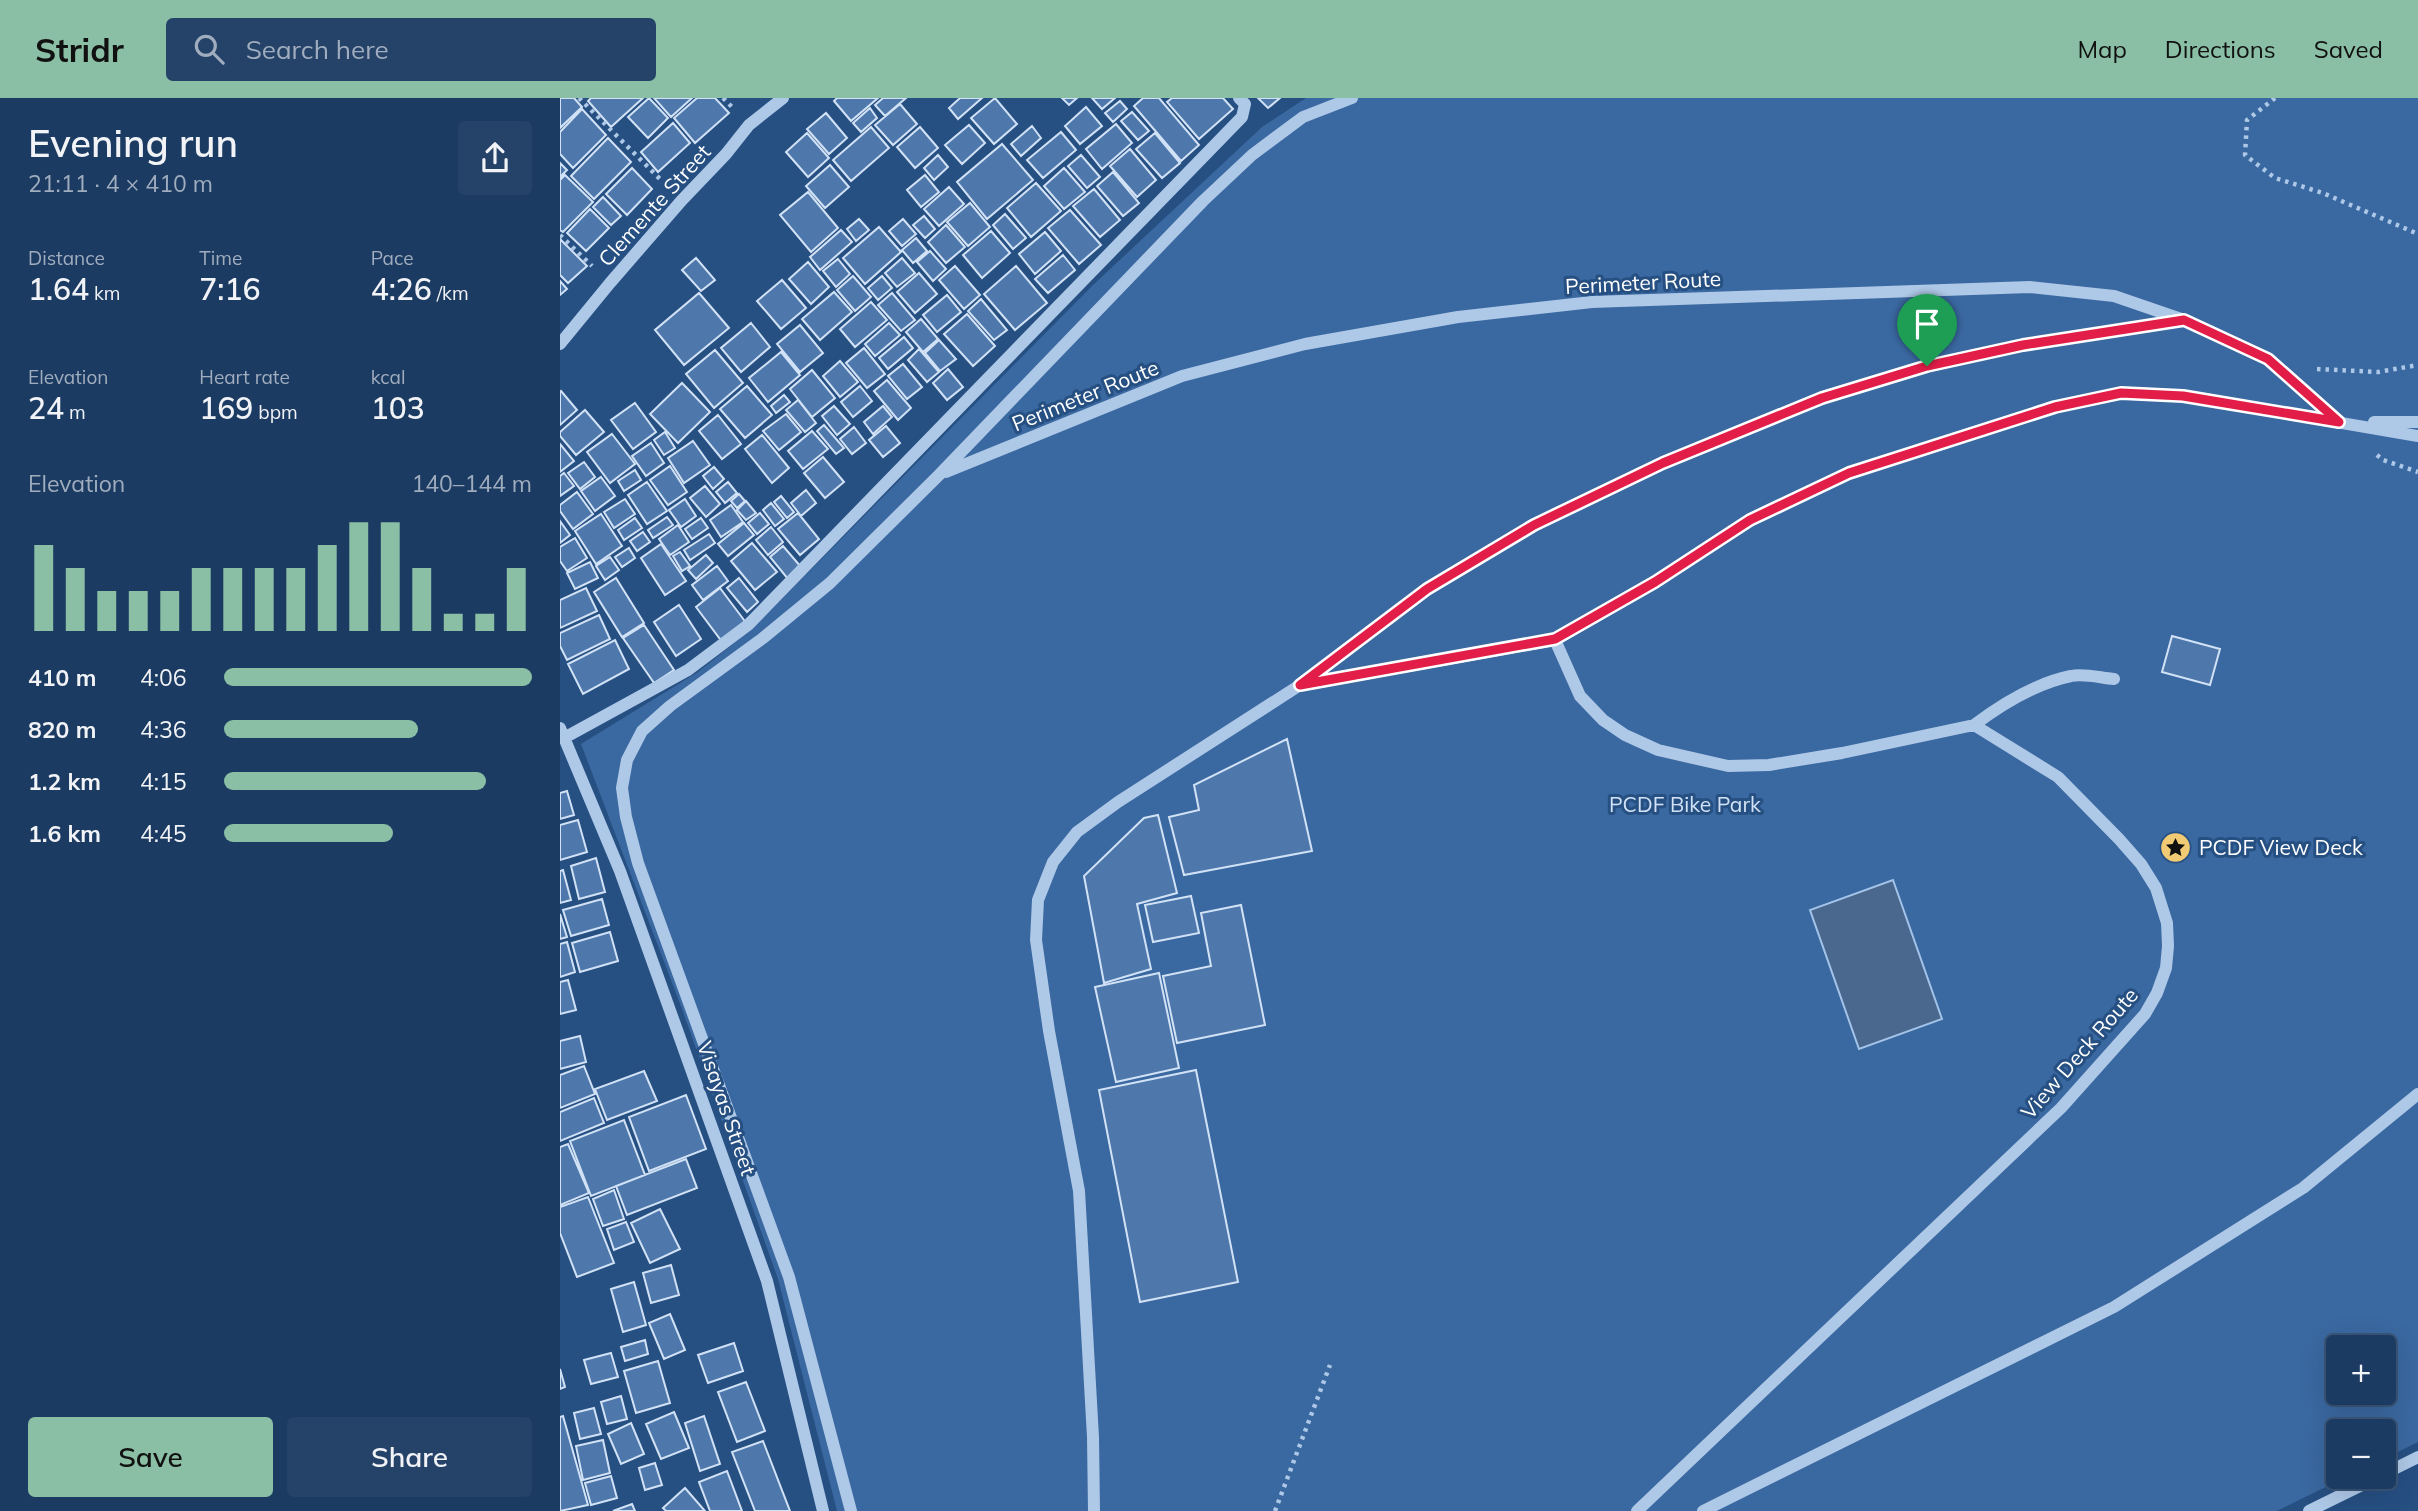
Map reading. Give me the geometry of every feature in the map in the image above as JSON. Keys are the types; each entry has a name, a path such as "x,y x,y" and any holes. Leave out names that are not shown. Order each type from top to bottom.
{"street":[{"name":"Clemente Street","path":"560,344 749,125 783,98"},
{"path":"562,733 688,670 748,625 1242,117 1245,104 1239,98"},
{"path":"851,1511 789,1277 638,863 626,817 622,788 627,760 642,731 670,706 762,638 830,583 939,475 1203,201 1252,155 1303,117 1352,98"},
{"name":"Perimeter Route","path":"939,475 1182,376 1318,342 1458,317 1592,302 2030,288 2114,296 2184,320 2268,359 2339,422"},
{"path":"1094,1511 1093,1437 1079,1191 1049,1031 1036,940 1038,900 1053,862 1077,832 1118,802 1300,685 1555,639 1655,582 1750,520 1849,473 2055,407 2121,393 2183,396 2418,436"},
{"path":"2339,422 2418,422"},
{"path":"1555,639 1580,696 1603,720 1625,735 1658,750 1728,766 1769,765 1842,753 1974,725 1998,707 2039,687 2073,675 2114,679"},
{"name":"View Deck Route","path":"1637,1511 2061,1108 2145,1014 2157,993 2166,968 2167,923 2156,888 2141,864 2058,777 1974,725"},
{"name":"Visayas Street","path":"562,733 634,910 767,1282 823,1511"},
{"path":"1703,1511 2114,1307 2303,1188 2418,1094"},
{"path":"2396,1468 2418,1457"},
{"path":"2309,1511 2354,1489"}],"path":[{"path":"579,98 682,200"},
{"path":"2275,98 2247,120 2245,155 2275,178 2323,193 2418,234"},
{"path":"560,235 610,283"},
{"path":"1342,653 1427,589 1534,525 1663,463 1822,398 1927,366 2023,345 2131,328"},
{"path":"2316,369 2378,372 2418,365"},
{"path":"1275,1511 1330,1365"}],"green space":[{"name":"PCDF Bike Park","path":"1306,98 2418,98 2418,1442 2396,1453 2396,1419 2326,1419 2326,1487 2277,1511 837,1511 778,1279 682,1009 581,744 698,672 753,628 1093,285 1262,127"}],"shaded area":[{"path":"1893,880 1942,1019 1859,1049 1810,910"}],"building":[{"path":"560,98 574,98 582,107 560,128"},
{"path":"591,98 643,98 611,127 588,101"},
{"path":"649,98 668,118 648,138 628,117"},
{"path":"654,98 692,98 671,117"},
{"path":"697,98 715,98 729,113 695,143 674,118"},
{"path":"837,98 878,98 851,121 834,101"},
{"path":"883,98 906,98 885,116 875,105"},
{"path":"960,98 982,98 958,119 949,108"},
{"path":"995,98 1017,124 994,144 971,118"},
{"path":"1062,98 1077,98 1069,105"},
{"path":"1092,98 1115,98 1102,109"},
{"path":"1143,98 1159,98 1199,145 1181,161 1134,106"},
{"path":"1172,98 1223,98 1233,109 1199,139 1167,102"},
{"path":"1258,98 1280,98 1268,108"},
{"path":"1120,101 1127,109 1113,122 1105,113"},
{"path":"900,104 917,124 893,145 875,125"},
{"path":"1086,107 1102,126 1080,144 1065,126"},
{"path":"870,108 877,118 861,132 853,123"},
{"path":"582,109 606,135 573,168 560,154 560,132"},
{"path":"1132,112 1149,131 1138,140 1121,121"},
{"path":"826,113 847,138 829,154 807,129"},
{"path":"673,123 690,143 658,172 641,152"},
{"path":"1116,124 1132,143 1102,169 1086,149"},
{"path":"969,125 985,143 962,164 945,145"},
{"path":"1032,126 1041,138 1021,156 1011,144"},
{"path":"871,127 889,148 851,181 833,160"},
{"path":"920,127 938,148 915,168 897,147"},
{"path":"1061,132 1076,150 1043,178 1027,160"},
{"path":"807,133 829,158 808,177 786,152"},
{"path":"1155,133 1180,163 1162,178 1136,149"},
{"path":"608,138 631,162 594,199 571,176"},
{"path":"1002,144 1033,180 987,219 957,182"},
{"path":"1130,149 1156,180 1137,197 1110,166"},
{"path":"938,155 948,167 934,180 924,168"},
{"path":"1081,155 1100,177 1087,188 1068,166"},
{"path":"560,163 567,170 560,177"},
{"path":"830,165 849,187 825,208 806,186"},
{"path":"632,168 652,189 627,215 606,194"},
{"path":"1064,168 1085,192 1064,209 1044,186"},
{"path":"1113,172 1139,203 1123,216 1097,186"},
{"path":"565,175 593,202 563,232 560,230 560,180"},
{"path":"925,175 939,192 921,207 907,190"},
{"path":"1036,183 1061,211 1031,237 1007,208"},
{"path":"949,187 964,204 939,226 924,209"},
{"path":"1094,189 1120,220 1100,237 1073,206"},
{"path":"808,192 838,228 811,252 780,215"},
{"path":"603,197 621,216 611,225 593,207"},
{"path":"970,203 990,227 968,246 947,222"},
{"path":"590,209 609,228 586,251 567,233"},
{"path":"1070,210 1101,245 1079,264 1048,228"},
{"path":"1005,214 1026,238 1013,249 993,225"},
{"path":"924,216 935,229 925,238 913,225"},
{"path":"859,219 869,230 856,241 847,229"},
{"path":"903,219 916,234 902,246 889,231"},
{"path":"946,225 965,247 946,263 928,242"},
{"path":"879,227 901,252 865,284 843,258"},
{"path":"841,230 852,242 820,270 810,257"},
{"path":"991,231 1010,253 982,278 963,255"},
{"path":"1045,232 1061,251 1035,274 1019,254"},
{"path":"916,238 927,251 913,263 902,250"},
{"path":"560,239 587,266 568,283 560,275"},
{"path":"930,251 946,269 933,281 917,262"},
{"path":"1063,255 1075,270 1048,293 1035,279"},
{"path":"696,258 715,280 701,291 682,270"},
{"path":"902,258 915,273 897,287 885,273"},
{"path":"838,259 850,274 836,287 823,271"},
{"path":"808,262 829,287 811,304 789,279"},
{"path":"955,266 980,295 964,309 939,280"},
{"path":"1016,266 1047,303 1015,330 984,294"},
{"path":"919,273 937,294 915,313 897,292"},
{"path":"853,276 871,297 855,311 837,290"},
{"path":"882,276 892,288 878,300 868,288"},
{"path":"782,280 806,308 781,329 757,301"},
{"path":"560,281 567,289 560,295"},
{"path":"834,292 852,312 820,340 802,319"},
{"path":"699,293 729,328 684,365 655,330"},
{"path":"892,293 915,320 901,331 878,305"},
{"path":"947,295 961,312 937,332 923,315"},
{"path":"981,299 1007,330 994,340 968,311"},
{"path":"871,302 887,320 855,347 840,329"},
{"path":"967,314 995,346 973,366 944,334"},
{"path":"921,319 938,339 923,352 906,332"},
{"path":"751,323 770,347 741,372 721,348"},
{"path":"889,323 900,335 875,356 865,344"},
{"path":"800,325 823,353 800,372 777,344"},
{"path":"904,337 913,348 888,369 879,358"},
{"path":"939,340 956,359 940,371 925,353"},
{"path":"864,348 885,374 867,388 846,363"},
{"path":"919,349 939,372 927,382 908,360"},
{"path":"715,350 743,383 714,408 686,374"},
{"path":"781,352 800,375 768,402 749,378"},
{"path":"840,361 858,382 840,397 823,376"},
{"path":"903,364 922,387 907,399 888,376"},
{"path":"948,369 963,387 947,400 933,383"},
{"path":"812,370 835,398 812,417 790,389"},
{"path":"887,380 911,408 898,420 874,391"},
{"path":"682,383 710,412 678,443 650,414"},
{"path":"747,386 772,415 745,438 720,409"},
{"path":"860,386 872,401 853,417 841,402"},
{"path":"560,392 577,410 560,425"},
{"path":"784,395 790,402 776,413 771,406"},
{"path":"798,400 816,423 805,432 786,410"},
{"path":"635,403 656,432 633,449 611,420"},
{"path":"834,406 850,424 837,435 822,416"},
{"path":"883,406 892,417 873,434 864,422"},
{"path":"585,410 604,432 576,455 560,436 560,432"},
{"path":"786,414 801,432 779,450 763,431"},
{"path":"718,415 741,444 722,459 699,431"},
{"path":"824,425 844,448 836,454 817,431"},
{"path":"886,426 900,443 883,457 869,440"},
{"path":"854,427 866,443 852,454 840,439"},
{"path":"812,431 828,449 803,469 788,451"},
{"path":"665,432 675,448 664,455 654,440"},
{"path":"612,434 635,464 610,483 587,452"},
{"path":"762,435 789,468 772,483 745,449"},
{"path":"693,441 710,465 684,483 668,458"},
{"path":"651,443 664,463 646,476 632,456"},
{"path":"560,444 574,461 560,472"},
{"path":"823,457 844,482 825,498 804,473"},
{"path":"584,462 595,477 580,489 568,473"},
{"path":"670,466 687,492 668,505 650,480"},
{"path":"714,467 724,479 713,489 703,476"},
{"path":"635,470 641,480 624,491 618,481"},
{"path":"564,473 574,486 560,496 560,476"},
{"path":"601,477 615,496 595,511 581,491"},
{"path":"647,482 667,511 647,524 628,495"},
{"path":"728,482 737,493 725,503 716,492"},
{"path":"705,486 720,504 706,517 690,498"},
{"path":"806,490 816,503 801,516 791,503"},
{"path":"577,492 593,514 573,529 560,511 560,505"},
{"path":"739,494 745,501 737,508 731,501"},
{"path":"781,496 794,512 787,518 774,502"},
{"path":"625,499 635,514 614,528 604,512"},
{"path":"685,499 696,516 681,527 669,510"},
{"path":"746,501 756,513 746,520 737,510"},
{"path":"771,503 784,519 775,526 763,510"},
{"path":"731,505 743,522 721,537 710,520"},
{"path":"760,513 769,524 757,534 748,523"},
{"path":"798,513 819,539 800,555 778,529"},
{"path":"601,514 622,546 596,564 575,531"},
{"path":"667,517 673,525 653,538 648,530"},
{"path":"635,518 642,528 624,540 618,530"},
{"path":"701,518 708,528 692,539 685,529"},
{"path":"560,521 570,535 560,543"},
{"path":"744,523 754,535 728,556 718,544"},
{"path":"678,525 689,542 670,555 659,539"},
{"path":"771,527 783,542 768,555 756,540"},
{"path":"643,532 650,542 637,551 630,541"},
{"path":"709,534 715,543 690,560 684,550"},
{"path":"575,538 587,558 567,571 560,561 560,547"},
{"path":"752,543 777,572 755,590 731,561"},
{"path":"661,544 686,581 665,595 641,558"},
{"path":"783,546 801,567 788,579 770,557"},
{"path":"629,548 635,558 622,567 615,557"},
{"path":"680,552 690,566 682,571 673,556"},
{"path":"706,555 713,563 696,579 688,570"},
{"path":"610,557 619,570 605,580 596,566"},
{"path":"590,562 598,578 575,589 567,573"},
{"path":"717,566 728,581 703,600 692,585"},
{"path":"616,578 644,623 622,637 594,592"},
{"path":"739,578 758,602 747,612 727,588"},
{"path":"586,588 597,611 560,628 560,600"},
{"path":"720,588 747,624 723,643 696,607"},
{"path":"679,605 701,639 676,656 654,622"},
{"path":"599,615 610,639 567,660 560,646 560,633"},
{"path":"644,625 674,670 654,683 623,638"},
{"path":"2172,636 2220,649 2210,685 2162,672"},
{"path":"615,640 629,669 583,694 568,664"},
{"path":"1287,739 1312,851 1184,875 1169,817 1199,810 1194,785"},
{"path":"567,791 574,815 560,819 560,793"},
{"path":"1158,815 1177,893 1137,904 1151,969 1104,983 1084,876 1144,818"},
{"path":"578,820 587,852 560,860 560,825"},
{"path":"596,858 605,892 579,899 571,866"},
{"path":"563,870 571,900 560,903 560,871"},
{"path":"1191,896 1199,933 1153,942 1145,905"},
{"path":"602,899 609,925 571,936 563,910"},
{"path":"1241,905 1265,1025 1177,1043 1163,976 1211,966 1201,913"},
{"path":"560,914 567,937 560,939"},
{"path":"610,932 618,961 580,972 572,943"},
{"path":"567,942 575,972 560,977 560,944"},
{"path":"1159,973 1179,1068 1116,1082 1095,987"},
{"path":"568,980 576,1010 560,1014 560,982"},
{"path":"580,1036 586,1062 560,1069 560,1041"},
{"path":"584,1066 595,1094 560,1108 560,1075"},
{"path":"1196,1070 1238,1282 1140,1302 1099,1090"},
{"path":"644,1071 657,1101 607,1120 595,1089"},
{"path":"686,1095 706,1149 649,1171 629,1117"},
{"path":"594,1098 604,1123 560,1141 560,1112"},
{"path":"624,1120 645,1175 591,1196 570,1141"},
{"path":"568,1144 589,1193 560,1205 560,1147"},
{"path":"686,1159 697,1188 627,1215 616,1186"},
{"path":"614,1190 624,1219 603,1226 593,1199"},
{"path":"588,1197 614,1263 577,1277 560,1233 560,1207"},
{"path":"660,1209 680,1249 650,1263 631,1223"},
{"path":"626,1222 634,1242 614,1250 607,1229"},
{"path":"671,1265 679,1295 651,1303 643,1273"},
{"path":"634,1282 646,1325 623,1332 611,1289"},
{"path":"670,1314 685,1350 664,1359 649,1323"},
{"path":"645,1340 648,1354 625,1361 621,1347"},
{"path":"734,1343 743,1371 708,1383 698,1355"},
{"path":"611,1353 618,1377 591,1384 584,1360"},
{"path":"658,1361 670,1403 636,1413 624,1371"},
{"path":"560,1369 565,1387 560,1389"},
{"path":"746,1382 765,1431 737,1442 718,1392"},
{"path":"621,1396 627,1419 607,1424 601,1402"},
{"path":"594,1408 601,1434 580,1439 574,1413"},
{"path":"674,1412 689,1448 661,1459 646,1424"},
{"path":"563,1416 588,1505 560,1511 560,1417"},
{"path":"704,1416 720,1464 700,1471 685,1423"},
{"path":"631,1423 644,1454 621,1464 608,1434"},
{"path":"603,1440 610,1473 583,1480 576,1446"},
{"path":"763,1441 790,1511 755,1511 732,1452"},
{"path":"655,1463 662,1485 645,1490 639,1468"},
{"path":"727,1471 742,1511 710,1511 699,1482"},
{"path":"611,1476 617,1498 591,1505 585,1483"},
{"path":"685,1488 705,1511 666,1511 663,1508"},
{"path":"632,1504 635,1511 613,1511"}],"place":[{"name":"PCDF View Deck","path":"2176,847"}],"route":[{"path":"2184,320 2268,359 2339,422 2183,396 2121,393 2055,407 1849,473 1750,520 1655,582 1555,639 1300,685 1427,589 1534,525 1663,463 1822,398 1927,366 2023,345 2184,320"}]}
